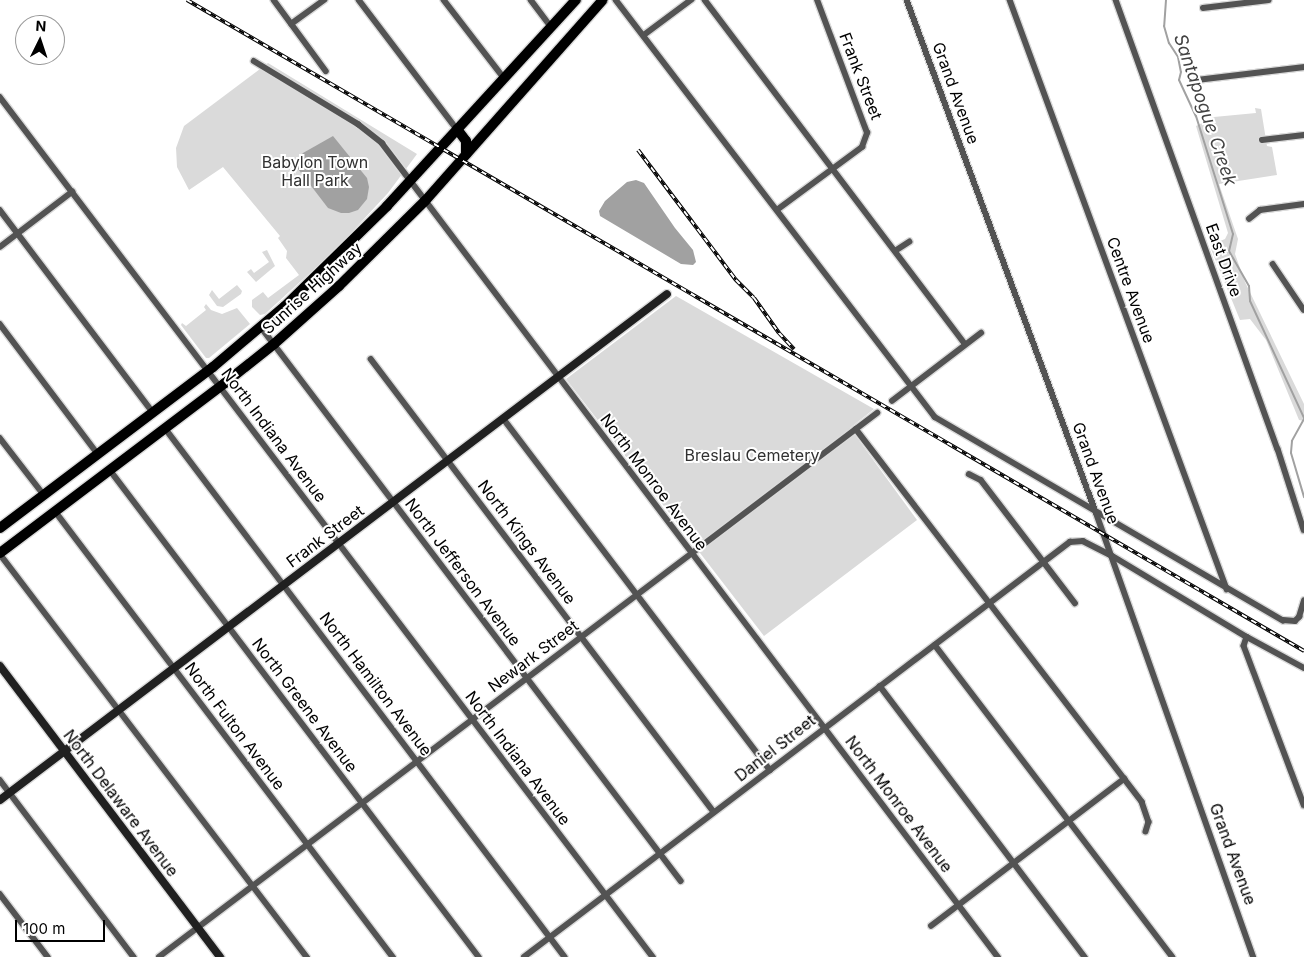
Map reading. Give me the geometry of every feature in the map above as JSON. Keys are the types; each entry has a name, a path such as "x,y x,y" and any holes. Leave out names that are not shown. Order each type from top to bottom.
{"highway":[{"name":"Sunrise Highway","path":"0,528 208,370 261,327 324,270 410,181 576,0"},
{"name":"Sunrise Highway","path":"0,554 274,344 351,276 466,154 603,0"},
{"path":"457,129 466,141 466,154"}],"street":[{"path":"274,0 326,71"},
{"path":"291,24 324,0"},
{"path":"359,0 457,129"},
{"path":"444,0 504,78"},
{"path":"531,0 552,28"},
{"path":"616,0 935,417 1226,589 1290,622 1299,617 1304,601"},
{"path":"644,35 691,0"},
{"path":"705,0 965,344"},
{"name":"Frank Street","path":"777,210 862,148 867,129 817,0"},
{"name":"Grand Avenue","path":"907,0 1096,512 1254,957"},
{"name":"Centre Avenue","path":"1010,0 1226,589"},
{"name":"East Drive","path":"1116,0 1278,449 1304,530"},
{"path":"1203,8 1269,0"},
{"name":"North Monroe Avenue","path":"254,61 365,128 382,143 557,377 998,957"},
{"path":"1197,80 1304,67"},
{"name":"North Indiana Avenue","path":"0,97 653,957"},
{"path":"1262,140 1304,135"},
{"path":"0,247 72,192"},
{"path":"1248,219 1260,210 1304,204"},
{"path":"0,210 153,412"},
{"path":"895,251 909,242"},
{"path":"1273,264 1304,310"},
{"name":"Frank Street","path":"0,800 667,294"},
{"path":"0,324 98,454"},
{"name":"North Jefferson Avenue","path":"261,327 681,881"},
{"path":"892,401 981,333"},
{"name":"North Kings Avenue","path":"371,360 714,812"},
{"name":"Newark Street","path":"159,957 876,413"},
{"path":"504,418 770,770"},
{"name":"North Hamilton Avenue","path":"165,428 565,957"},
{"path":"856,429 1142,802 1148,822 1146,832"},
{"path":"0,438 44,495"},
{"name":"North Greene Avenue","path":"110,470 479,957"},
{"path":"969,474 981,480 1075,603"},
{"name":"North Fulton Avenue","path":"55,511 393,957"},
{"name":"Daniel Street","path":"524,957 1073,540 1083,542 1111,556"},
{"path":"0,554 307,957"},
{"path":"1111,556 1247,637 1304,668"},
{"path":"1247,637 1244,646 1304,805"},
{"path":"935,645 1173,957"},
{"name":"North Delaware Avenue","path":"0,666 220,957"},
{"path":"880,686 1085,957"},
{"path":"931,926 1124,779"},
{"path":"0,780 134,957"},
{"path":"0,894 48,957"}],"green space":[{"name":"Babylon Town Hall Park","path":"268,63 417,154 388,193 338,247 265,314 260,315 252,307 252,300 263,292 268,298 299,275 286,258 287,251 278,238 280,236 223,167 189,190 177,167 176,148 184,126"},
{"path":"1255,108 1261,109 1267,146 1272,147 1277,175 1219,184 1238,239 1235,254 1245,282 1304,404 1304,421 1299,420 1266,340 1250,319 1240,320 1211,249 1213,244 1225,239 1228,233 1196,126 1214,117 1256,113"},
{"path":"267,250 275,266 256,282 247,272 251,269 254,273 269,262 262,252"},
{"path":"237,285 242,291 241,294 223,307 217,306 209,295 212,290 219,299"},
{"name":"Breslau Cemetery","path":"676,296 874,409 850,428 917,520 764,636 566,379"},
{"path":"206,304 211,310 222,314 237,308 250,324 209,358 206,358 181,325 182,323 186,326 206,310 204,307"}],"shaded area":[{"path":"333,136 367,178 369,187 367,199 358,210 349,213 341,213 328,208 295,165 295,162 303,153"},
{"path":"636,180 644,183 675,228 693,250 696,262 693,265 681,264 600,216 599,211 605,201 627,182"}],"waterway":[{"name":"Santapogue Creek","path":"1166,0 1164,26 1169,43 1178,57 1181,72 1179,80 1196,116 1233,234 1229,251 1249,286 1250,301 1304,418"},
{"name":"Santapogue Creek","path":"1304,419 1292,441 1291,453 1304,497"}],"railway":[{"path":"187,0 1304,651"},
{"path":"638,150 736,280 754,298 779,333 794,349"}]}
